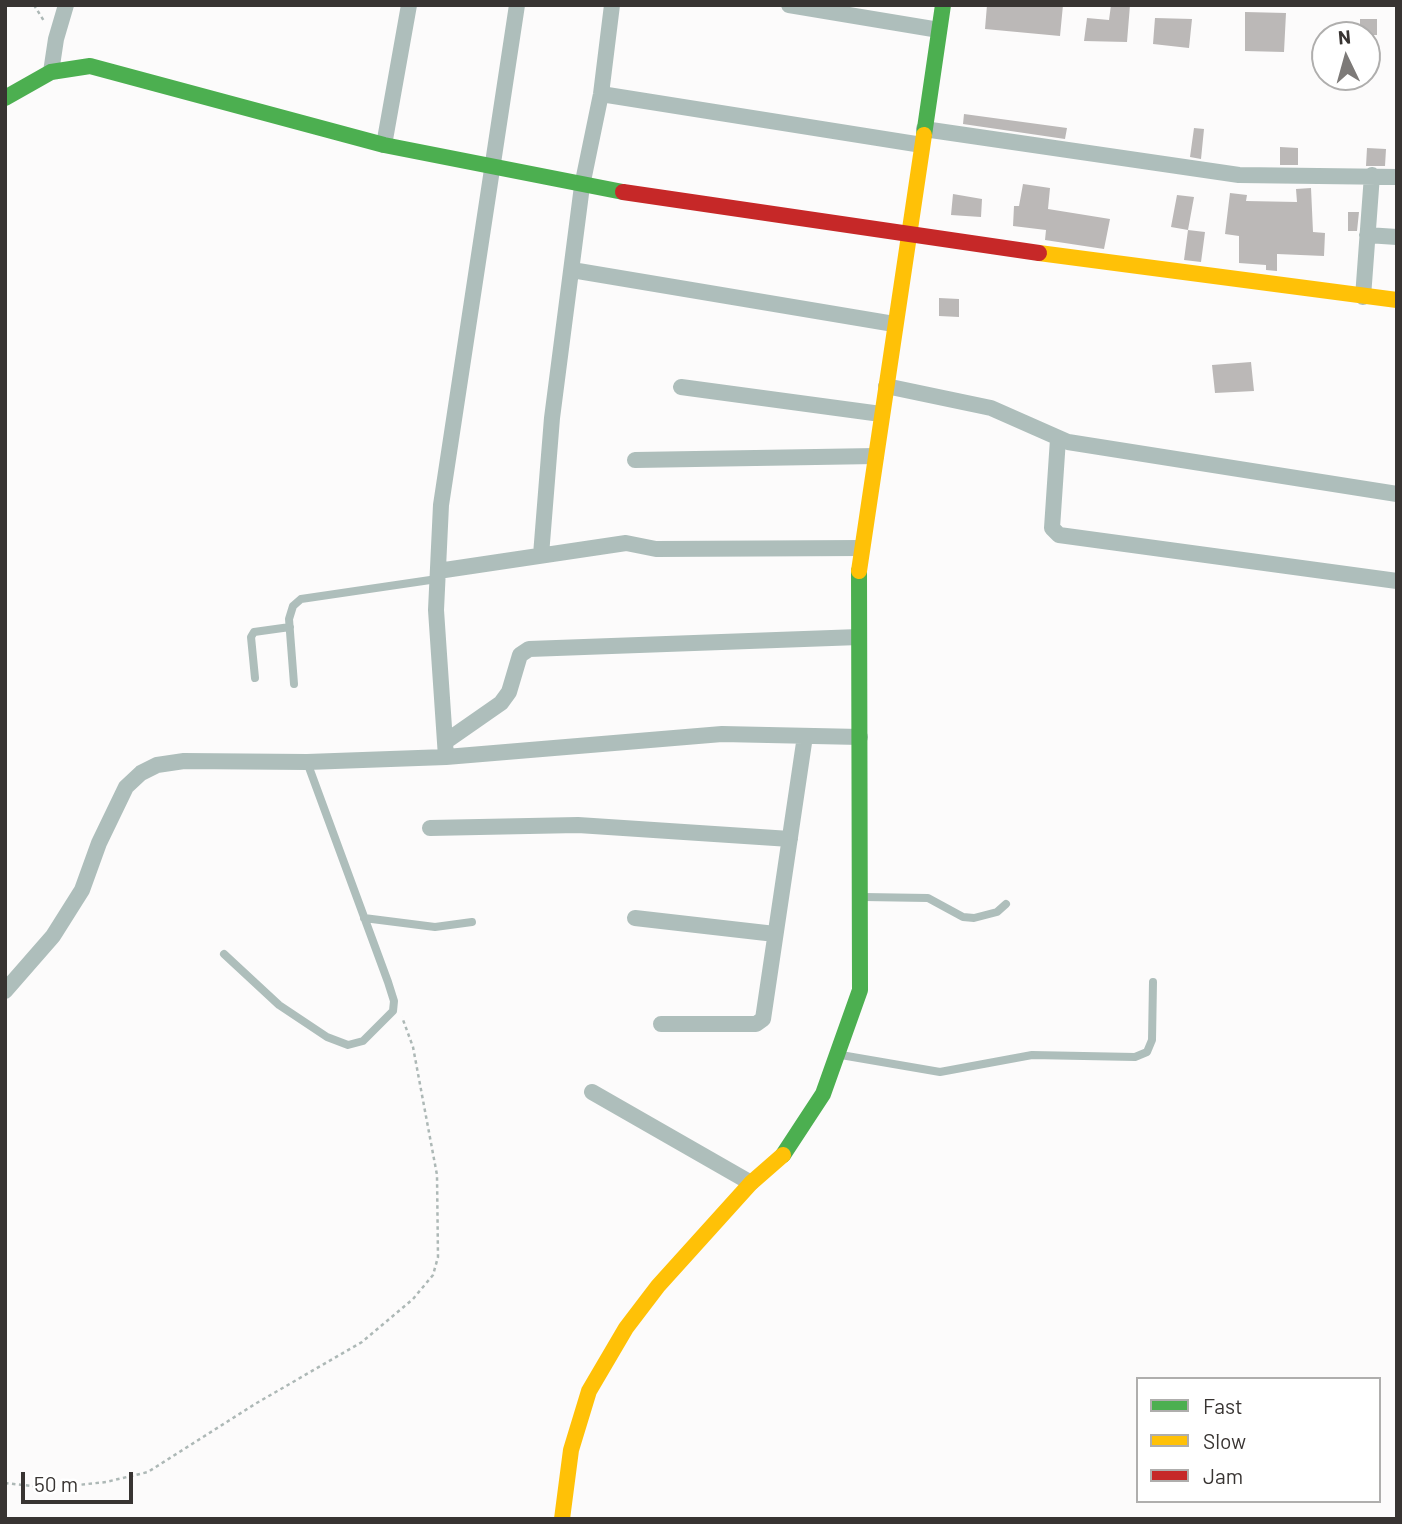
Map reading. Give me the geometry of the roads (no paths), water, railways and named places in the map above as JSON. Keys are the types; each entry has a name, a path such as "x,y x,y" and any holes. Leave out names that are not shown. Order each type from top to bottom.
{"main road":[{"path":"562,1519 571,1450 589,1391 625,1328 658,1286 751,1183 786,1152 823,1094 860,990 859,637 862,548 943,5"},
{"path":"5,98 51,72 90,66 384,145 582,186 1145,269 1397,299"}],"street":[{"path":"51,72 56,38 66,5"},
{"path":"384,145 409,5"},
{"path":"445,749 437,661 441,505 517,5"},
{"path":"541,555 552,418 582,186 601,94 612,5"},
{"path":"789,5 939,30"},
{"path":"601,94 923,137 1239,175 1397,177"},
{"path":"1363,297 1372,175"},
{"path":"1367,235 1397,237"},
{"path":"572,270 894,324"},
{"path":"886,386 991,408 1058,439 1215,467 1397,494"},
{"path":"681,387 881,414"},
{"path":"1058,439 1052,528 1059,535 1397,581"},
{"path":"635,460 876,456"},
{"path":"438,575 541,555 626,543 656,550 862,548"},
{"path":"445,749 501,703 509,692 520,655 529,649 859,637"},
{"path":"5,991 54,936 82,890 99,843 127,787 141,773 157,765 184,761 307,762 445,749 722,734 860,737"},
{"path":"661,1024 761,1022 805,736"},
{"path":"430,828 578,825 790,839"},
{"path":"635,918 775,934"},
{"path":"592,1092 751,1183"}],"lane":[{"path":"294,684 290,626 293,606 300,599 438,575"},
{"path":"255,678 251,637 254,632 290,626"},
{"path":"224,954 279,1005 327,1037 348,1045 363,1041 394,1006 307,762"},
{"path":"861,897 912,895 928,898 963,916 974,918 998,912 1006,904"},
{"path":"363,918 435,927 472,922"},
{"path":"838,1055 940,1072 1032,1055 1135,1057 1147,1052 1152,1041 1153,982"}]}
